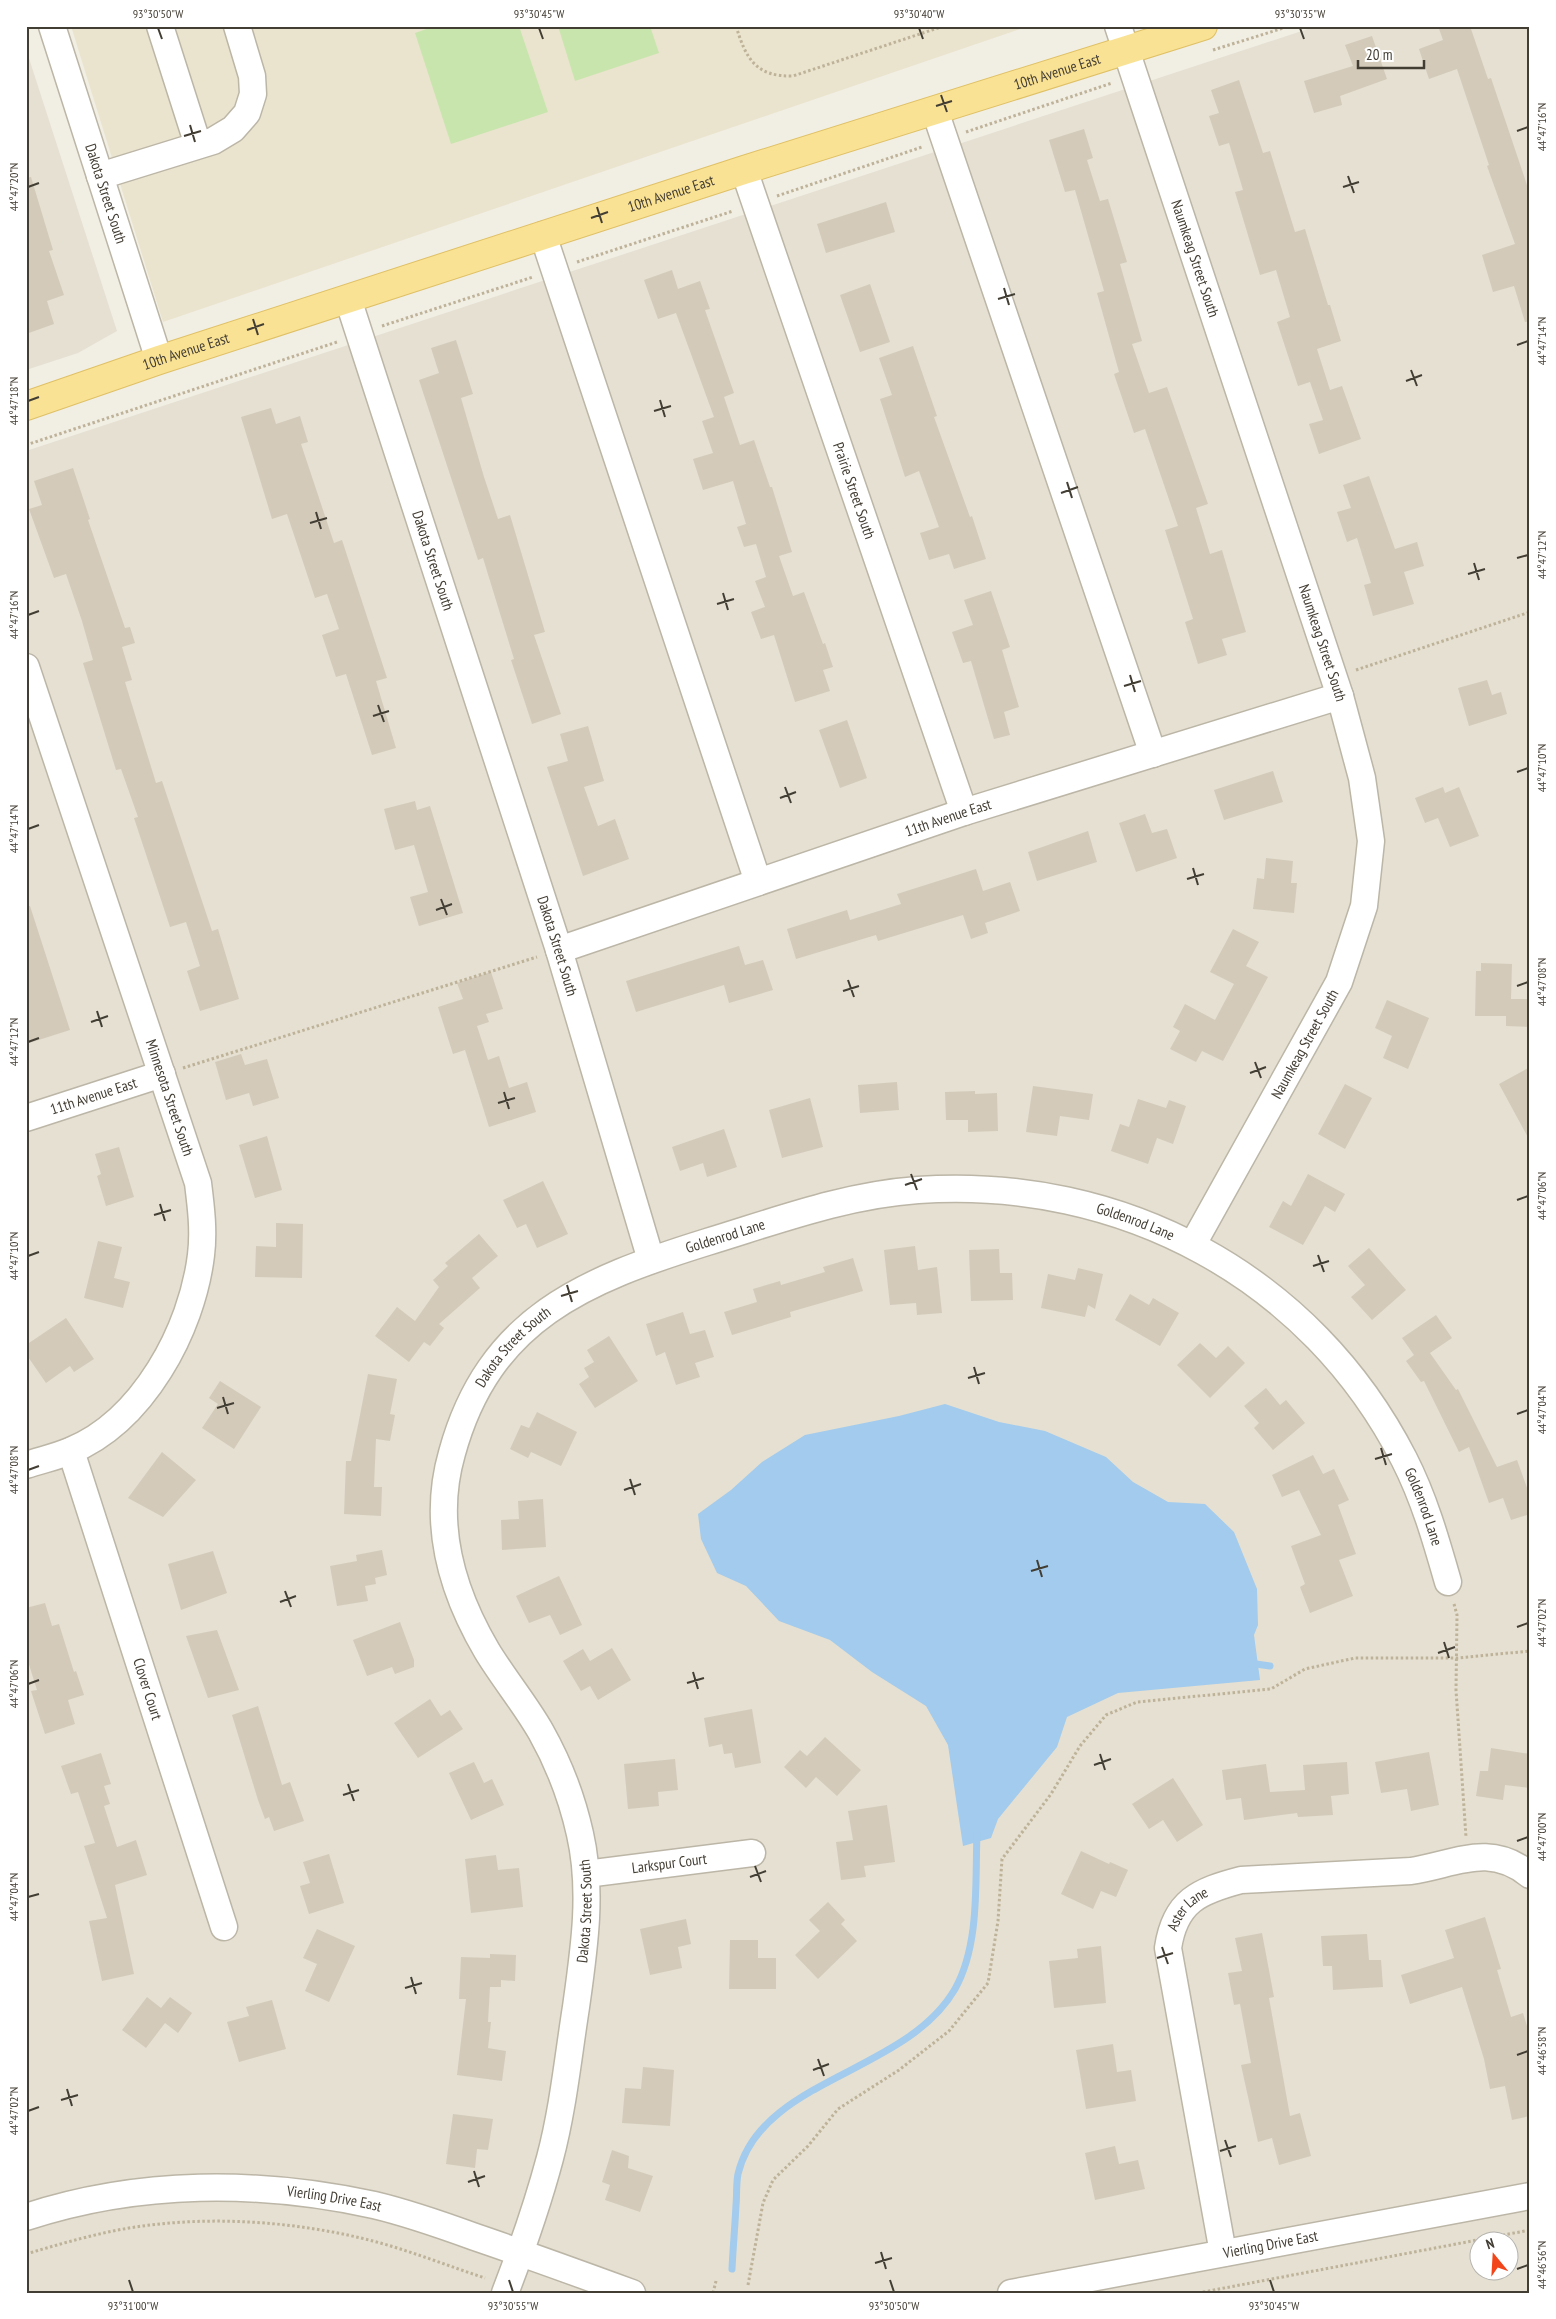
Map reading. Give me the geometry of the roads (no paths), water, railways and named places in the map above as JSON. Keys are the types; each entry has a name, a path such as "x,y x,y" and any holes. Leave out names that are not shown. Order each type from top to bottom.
{"main road":[{"name":"10th Avenue East","path":"26,406 159,360 744,170 1127,52 1206,39"}],"street":[{"name":"Dakota Street South","path":"52,26 159,360"},
{"path":"160,26 198,145"},
{"path":"100,176 214,141 233,128 247,113 253,94 252,76 237,26"},
{"name":"Naumkeag Street South","path":"1118,26 1337,687 1362,778 1370,841 1364,906 1339,982 1193,1244"},
{"path":"935,111 1152,754"},
{"name":"Prairie Street South","path":"744,170 964,812"},
{"path":"543,236 758,882"},
{"name":"Dakota Street South","path":"348,299 559,950 651,1260 594,1283 549,1309 522,1332 494,1363 472,1397 460,1425 450,1458 444,1498 444,1530 449,1563 457,1592 489,1654 542,1733 558,1766 570,1796 581,1838 586,1874 586,1916 583,1955 563,2090 550,2158 507,2289"},
{"name":"Minnesota Street South","path":"26,667 198,1183 202,1237 196,1288 182,1328 165,1362 146,1390 127,1411 102,1432 71,1451 26,1465"},
{"name":"11th Avenue East","path":"559,950 964,812 1152,754 1337,687"},
{"name":"11th Avenue East","path":"26,1118 162,1074"},
{"name":"Goldenrod Lane","path":"651,1260 828,1205 916,1190 964,1188 1014,1191 1059,1198 1114,1213 1193,1244 1271,1295 1308,1327 1367,1396 1401,1453 1421,1495 1448,1582"},
{"name":"Clover Court","path":"71,1451 224,1927"},
{"name":"Larkspur Court","path":"586,1874 752,1853"},
{"name":"Aster Lane","path":"1223,2253 1168,1948 1171,1927 1180,1912 1194,1898 1214,1887 1241,1880 1411,1871 1434,1867 1467,1857 1483,1856 1502,1859 1517,1865 1530,1875"},
{"name":"Vierling Drive East","path":"26,2217 105,2195 158,2189 208,2187 265,2189 320,2195 376,2206 518,2252 632,2293"},
{"name":"Vierling Drive East","path":"1011,2293 1530,2196"}],"water":[{"path":"945,1404 999,1422 1045,1431 1106,1457 1133,1482 1168,1502 1205,1504 1234,1532 1257,1589 1258,1625 1254,1635 1260,1680 1118,1693 1067,1717 1057,1747 998,1819 991,1838 963,1846 948,1745 926,1706 872,1672 830,1640 779,1621 746,1586 717,1573 701,1539 698,1514 731,1490 762,1462 805,1435 899,1416"}],"waterway":[{"path":"1249,1663 1270,1666"},
{"path":"732,2269 737,2178 752,2142 775,2117 804,2096 904,2040 933,2017 955,1989 969,1953 975,1913 977,1833"}]}
